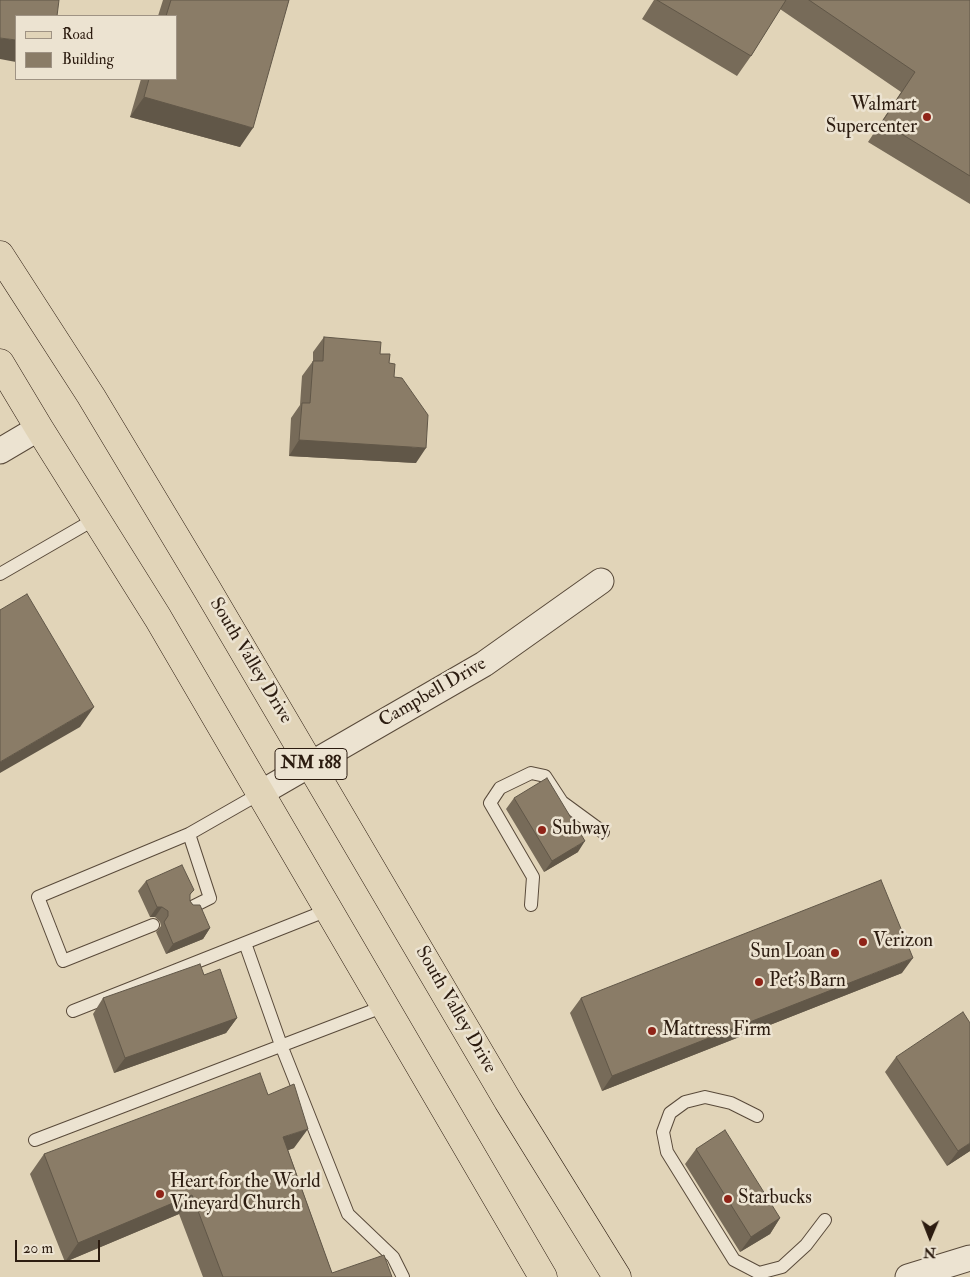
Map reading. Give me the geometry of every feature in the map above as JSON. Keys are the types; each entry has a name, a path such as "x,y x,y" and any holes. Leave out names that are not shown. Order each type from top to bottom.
{"main road":[{"name":"South Valley Drive","path":"0,254 91,396 311,764 508,1101 617,1277"},
{"name":"NM 188","path":"0,363 158,618 259,794 543,1277"}],"street":[{"path":"0,450 39,428"},
{"name":"Campbell Drive","path":"259,794 484,664 601,581"},
{"path":"908,1277 970,1258"}],"lane":[{"path":"0,574 95,519"},
{"path":"531,905 533,877 490,803 500,788 530,773 545,776 562,802 603,832"},
{"path":"153,924 63,961 38,897 189,834 259,794"},
{"path":"189,834 210,898 190,908"},
{"path":"74,1011 328,910"},
{"path":"245,944 281,1045 348,1214 393,1258 403,1277"},
{"path":"35,1140 385,1006"},
{"path":"757,1116 731,1103 705,1097 685,1102 670,1113 663,1132 666,1152 734,1260 759,1273 782,1267 806,1245 825,1220"}],"building":[{"path":"0,0 59,0 57,15 15,15 15,40 0,38"},
{"path":"171,0 289,0 253,128 144,97 149,80 178,80 178,15 166,15"},
{"path":"657,0 786,0 751,56"},
{"path":"809,0 970,0 970,176 882,122 915,72"},
{"path":"324,337 381,342 380,354 390,354 389,363 395,364 394,377 402,378 428,415 426,448 299,440 302,403 310,403 313,361 323,361"},
{"path":"27,594 94,707 0,762 0,610"},
{"name":"Subway","path":"547,778 585,841 552,861 514,798"},
{"path":"182,865 194,890 190,894 190,901 193,905 200,905 210,928 173,944 164,922 168,916 168,911 162,907 157,907 146,881"},
{"path":"881,880 913,958 612,1076 581,998"},
{"path":"200,964 204,975 220,969 237,1018 125,1058 103,998"},
{"path":"963,1012 970,1023 970,1143 958,1151 896,1057"},
{"name":"Heart for the World Vineyard Church","path":"260,1073 268,1095 294,1084 308,1129 283,1137 332,1273 384,1255 392,1277 223,1277 192,1195 78,1243 44,1154"},
{"path":"725,1130 780,1218 751,1237 696,1149"}],"place":[{"name":"Walmart Supercenter","path":"927,117"},
{"name":"Subway","path":"542,830"},
{"name":"Verizon","path":"863,942"},
{"name":"Sun Loan","path":"835,953"},
{"name":"Pet's Barn","path":"759,982"},
{"name":"Mattress Firm","path":"652,1031"},
{"name":"Heart for the World Vineyard Church","path":"160,1194"},
{"name":"Starbucks","path":"728,1199"}]}
